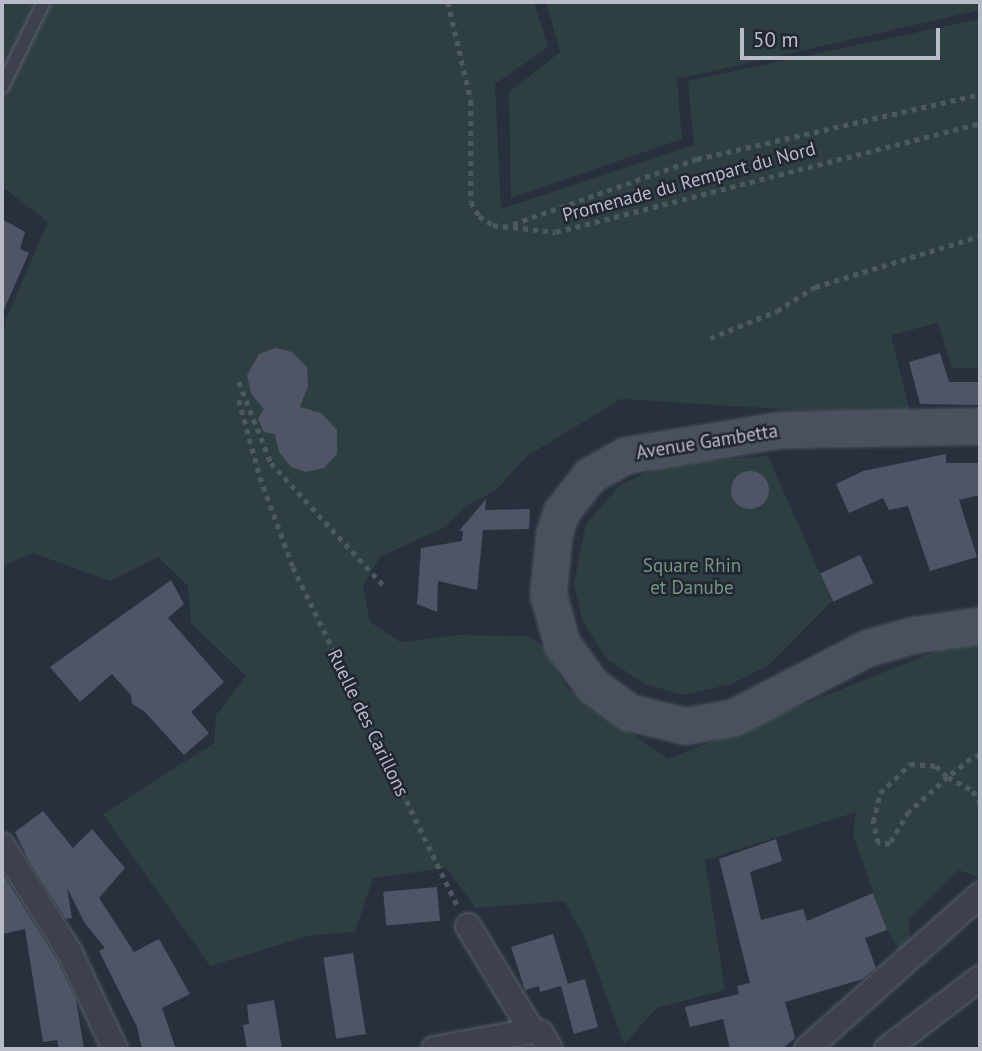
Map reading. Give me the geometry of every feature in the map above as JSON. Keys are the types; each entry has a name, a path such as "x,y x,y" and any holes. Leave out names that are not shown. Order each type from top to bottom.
{"main road":[{"name":"Avenue Gambetta","path":"980,426 779,430 626,455 590,475 561,512 554,533 548,594 562,645 592,685 629,712 685,726 734,717 867,648 913,635 980,625"}],"street":[{"path":"2,845 70,953 115,1049"},
{"path":"807,1049 980,895"},
{"path":"468,926 532,1031"},
{"path":"887,1049 980,978"},
{"path":"434,1049 532,1031 541,1032 550,1049"}],"lane":[{"path":"2,88 44,2"}],"path":[{"path":"448,2 471,101 471,202 485,221 511,225"},
{"name":"Promenade du Rempart du Nord","path":"511,225 697,159 980,94"},
{"name":"Promenade du Rempart du Nord","path":"511,225 556,232 980,122"},
{"path":"710,338 777,311 815,286 980,236"},
{"path":"239,382 271,463 385,587"},
{"name":"Ruelle des Carillons","path":"239,400 260,477 293,567 468,926"},
{"path":"980,755 948,777 909,812 890,844 878,843 873,822 880,793 892,778 910,764 936,766 948,777 972,791 980,802"}],"green space":[{"path":"2,2 534,2 548,47 495,84 501,209 694,145 688,81 980,19 980,368 952,368 938,323 891,335 911,417 621,399 527,456 496,490 468,505 443,528 380,557 363,586 370,622 400,642 458,635 528,636 544,646 567,688 668,759 976,635 980,590 980,878 959,870 909,920 910,939 900,951 887,930 853,835 856,812 705,860 725,990 657,1008 624,1044 585,938 564,901 476,908 446,868 373,878 355,932 311,935 210,966 103,814 214,743 216,715 246,676 191,623 188,586 158,557 110,581 33,553 2,566 2,329 48,222 5,189 2,191"},
{"path":"546,2 980,2 980,10 677,79 682,139 511,198 509,92 560,52"},
{"name":"Square Rhin et Danube","path":"768,456 832,601 770,664 732,684 683,695 645,684 606,658 582,620 574,583 586,524 620,485 663,465"}],"building":[{"path":"2,219 25,232 20,249 29,253 2,314"},
{"path":"276,348 292,352 307,367 308,386 300,407 321,413 337,430 337,454 324,468 306,472 291,467 279,452 275,434 264,432 258,419 264,409 251,394 247,375 259,354"},
{"path":"940,353 949,382 980,382 980,405 920,404 909,362"},
{"path":"946,454 946,463 980,463 980,495 959,500 977,557 930,571 908,506 889,510 883,498 849,513 836,484 863,471"},
{"path":"750,471 764,476 769,490 764,504 750,509 736,504 731,490 736,476"},
{"path":"486,499 485,510 530,509 529,529 483,530 477,590 438,581 437,612 417,604 421,548 462,541 463,531 459,531"},
{"path":"860,555 873,583 833,602 820,574"},
{"path":"171,580 184,604 168,618 224,682 191,712 209,733 184,755 144,711 132,704 131,695 112,674 80,702 50,667"},
{"path":"43,811 73,848 92,829 125,868 99,898 134,952 159,939 190,994 162,1008 176,1049 142,1049 137,1027 99,951 105,948 84,922 67,888 72,918 66,919 29,861 15,832"},
{"path":"776,839 782,861 750,872 761,920 803,909 807,921 873,893 887,930 865,938 876,968 863,979 785,1002 795,1038 782,1049 730,1049 723,1019 690,1027 685,1007 739,994 737,986 750,983 719,859"},
{"path":"2,873 57,960 76,1000 84,1049 59,1049 57,1040 43,1042 25,929 2,934"},
{"path":"437,887 440,921 386,926 383,892"},
{"path":"553,934 568,984 540,992 539,986 525,990 511,947"},
{"path":"353,953 366,1034 336,1039 323,958"},
{"path":"585,979 598,1027 574,1034 561,985"},
{"path":"274,1000 282,1049 247,1049 243,1025 249,1024 247,1005"}]}
